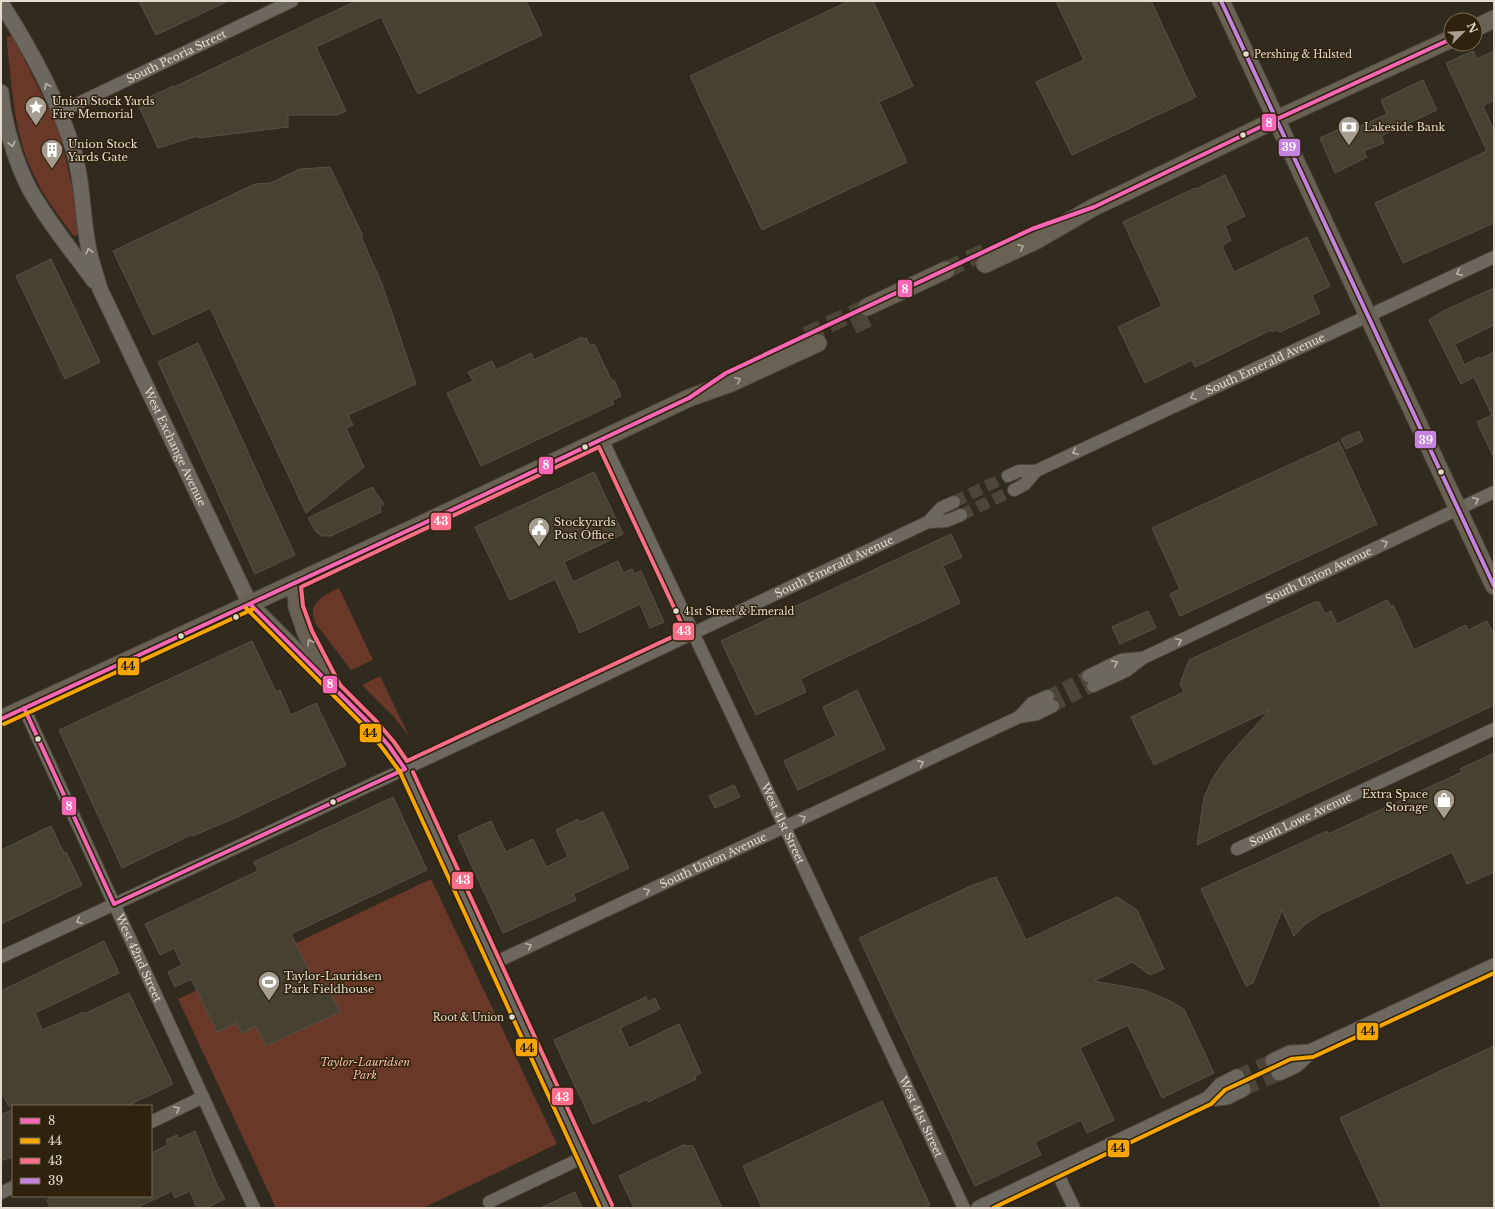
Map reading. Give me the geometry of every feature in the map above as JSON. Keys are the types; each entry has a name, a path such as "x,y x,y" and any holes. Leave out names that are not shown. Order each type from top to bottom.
{"main road":[{"path":"1221,1 1494,586"},
{"path":"1483,24 1494,19"},
{"path":"986,257 1037,240 1094,207 1443,43"},
{"path":"871,311 946,276"},
{"path":"1,719 689,398 726,373 812,339"},
{"path":"295,583 297,607 306,633 334,689"}],"street":[{"name":"South Peoria Street","path":"60,112 292,1"},
{"name":"West Exchange Avenue","path":"1,3 22,36 60,112 74,150 83,196 88,246 100,288 250,604 372,726 389,746 405,769 608,1208"},
{"name":"West Exchange Avenue","path":"1,92 13,149 29,188 43,210 100,288"},
{"name":"South Emerald Avenue","path":"1008,476 1019,471 1036,470 1494,257"},
{"name":"West 41st Street","path":"602,439 964,1208"},
{"name":"South Emerald Avenue","path":"1014,490 1025,484 1036,470"},
{"name":"South Union Avenue","path":"1091,681 1126,671 1143,658 1494,492"},
{"name":"South Emerald Avenue","path":"1,957 693,634 928,522 941,508 954,502"},
{"name":"South Emerald Avenue","path":"928,522 946,521 961,515"},
{"name":"South Union Avenue","path":"494,963 1019,717 1032,703 1051,701"},
{"name":"West 42nd Street","path":"24,708 254,1208"},
{"name":"South Lowe Avenue","path":"1237,849 1494,729"},
{"path":"1276,1067 1296,1065 1310,1052 1494,966"},
{"path":"979,1208 1208,1099 1227,1096 1240,1083"},
{"path":"152,1122 203,1097"},
{"path":"489,1202 584,1157"},
{"path":"1057,1172 1074,1208"},
{"path":"1,1193 12,1188"}],"green space":[{"path":"12,35 60,133 77,210 79,231 77,236 73,235 45,196 32,171 21,141 12,93 7,44 7,37"},
{"path":"339,588 373,660 351,670 316,624 313,617 313,611 318,601 322,597"},
{"path":"380,676 409,736 393,716 362,685"},
{"name":"Taylor-Lauridsen Park","path":"431,879 557,1144 423,1208 276,1208 178,999"}],"building":[{"path":"139,1 228,1 156,35"},
{"path":"356,1 526,1 542,35 418,94 381,17 316,47 346,111 337,115 288,115 288,127 198,138 197,136 158,148 138,104 159,92 173,86 174,87"},
{"path":"849,1 873,1 913,86 879,102 907,162 762,230 690,76"},
{"path":"1056,1 1151,1 1196,97 1072,155 1036,82 1084,60"},
{"path":"1494,51 1494,100 1483,106 1494,131 1494,223 1403,263 1375,203 1487,151 1446,63 1471,52 1474,52 1477,59"},
{"path":"1423,80 1437,110 1381,136 1384,143 1364,151 1367,157 1335,173 1320,138 1352,123 1354,129 1387,114 1381,100"},
{"path":"330,167 363,236 361,237 382,284 416,384 348,415 353,425 346,428 364,467 306,513 210,308 153,335 113,251 255,184 270,183 300,169"},
{"path":"1225,175 1245,216 1225,226 1231,240 1222,246 1234,272 1307,237 1330,286 1312,295 1320,313 1280,332 1275,330 1272,332 1271,330 1195,367 1192,360 1145,383 1118,327 1162,306 1123,222"},
{"path":"51,259 100,362 65,379 16,276"},
{"path":"1494,288 1494,325 1455,344 1464,365 1479,357 1480,359 1494,352 1494,458 1477,422 1492,415 1474,377 1461,384 1429,320 1443,311"},
{"path":"582,337 583,339 586,338 590,346 594,344 621,396 612,401 614,404 481,466 447,393 473,381 468,372 492,361 496,370 531,353 534,360"},
{"path":"198,343 295,555 255,574 158,362"},
{"path":"1359,431 1363,441 1346,449 1341,439"},
{"path":"1339,442 1377,524 1180,616 1170,594 1180,589 1152,528"},
{"name":"Stockyards Post Office","path":"594,472 623,534 564,562 573,582 618,561 623,573 632,569 634,574 641,571 664,622 650,628 640,604 580,633 555,579 510,600 475,527"},
{"path":"372,487 384,504 380,507 381,512 331,536 322,536 316,532 308,518"},
{"path":"951,534 962,557 943,566 960,603 800,679 806,692 756,715 721,641"},
{"path":"1387,600 1391,606 1393,605 1414,650 1466,625 1468,630 1487,621 1494,635 1494,705 1197,845 1204,797 1213,778 1227,757 1270,710 1154,765 1131,717 1184,692 1180,684 1189,660 1315,602 1319,602 1325,614 1331,611 1337,624"},
{"path":"1148,611 1156,628 1120,644 1112,627"},
{"path":"252,641 276,692 280,690 291,715 316,703 346,765 233,819 192,836 191,835 122,868 59,730"},
{"path":"857,690 885,749 798,790 784,761 836,736 823,707"},
{"path":"1494,753 1494,872 1467,884 1452,852 1321,914 1304,925 1294,936 1282,910 1253,983 1246,986 1201,889 1327,831 1328,834 1462,772 1460,769"},
{"path":"734,785 740,797 715,808 709,796"},
{"path":"393,797 427,870 291,934 317,987 326,983 340,1012 266,1046 256,1026 242,1033 237,1023 217,1032 191,979 175,987 168,972 182,965 174,948 160,955 145,924 258,871 254,862"},
{"path":"603,812 629,868 573,894 576,900 503,933 458,836 491,821 506,852 533,839 546,867 568,857 556,830 578,819 580,822"},
{"path":"51,826 82,885 1,924 1,850"},
{"path":"996,877 1026,940 1117,897 1137,910 1164,969 1150,975 1132,962 1094,981 1144,990 1168,1000 1184,1009 1214,1073 1162,1098 1128,1025 1080,1048 1114,1120 1087,1133 1081,1120 1035,1142 1041,1155 975,1186 859,938 973,885"},
{"path":"104,941 119,973 35,1013 42,1030 84,1012 84,1014 129,993 173,1084 129,1105 9,1106 1,1092 1,991"},
{"path":"646,997 648,1002 655,998 660,1009 620,1028 629,1048 679,1024 701,1073 695,1076 696,1079 648,1102 647,1099 593,1124 554,1040"},
{"path":"1494,1046 1494,1208 1382,1208 1340,1118"},
{"path":"882,1101 930,1205 924,1208 762,1208 743,1166"},
{"path":"12,1110 12,1156 1,1161 1,1115"},
{"path":"195,1131 217,1185 225,1199 206,1208 197,1208 190,1191 175,1198 172,1191 136,1208 50,1208 47,1200 52,1197 152,1197 152,1153 168,1145 166,1140 177,1135 179,1139"},
{"path":"683,1145 693,1146 722,1208 634,1208 619,1176"},
{"path":"575,1192 582,1208 540,1208"}],"tunnel":[{"path":"946,270 986,251"},
{"path":"806,335 867,307"},
{"path":"853,326 876,315"},
{"path":"954,502 1008,476"},
{"path":"961,515 1014,490"},
{"path":"1048,696 1088,676"},
{"path":"1053,706 1093,686"},
{"path":"1237,1077 1273,1061"},
{"path":"1243,1089 1279,1073"}],"transit line":[{"name":"39","path":"1221,1 1494,586"},
{"name":"8","path":"1,719 422,524 689,398 726,373 1032,229 1094,207 1277,119 1443,43"},
{"name":"43","path":"599,447 685,631 407,761 394,742 377,722 340,685 312,631 303,606 301,587 599,447"},
{"name":"8","path":"250,604 372,726 389,746 405,769"},
{"name":"44","path":"246,608 368,730 400,772 600,1208"},
{"name":"44","path":"4,724 253,609"},
{"name":"8","path":"24,708 114,904"},
{"name":"8","path":"114,904 405,769"},
{"name":"43","path":"413,772 612,1205"},
{"name":"44","path":"993,1208 1211,1104 1225,1090 1291,1059 1313,1057 1494,973"}],"place":[{"name":"Pershing & Halsted","path":"1246,54"},
{"name":"Union Stock Yards Fire Memorial","path":"36,126"},
{"name":"Lakeside Bank","path":"1349,146"},
{"name":"Union Stock Yards Gate","path":"52,170"},
{"name":"Stockyards Post Office","path":"539,548"},
{"name":"41st Street & Emerald","path":"676,611"},
{"name":"Extra Space Storage","path":"1444,820"},
{"name":"Taylor-Lauridsen Park Fieldhouse","path":"269,1002"},
{"name":"Root & Union","path":"512,1017"}]}
